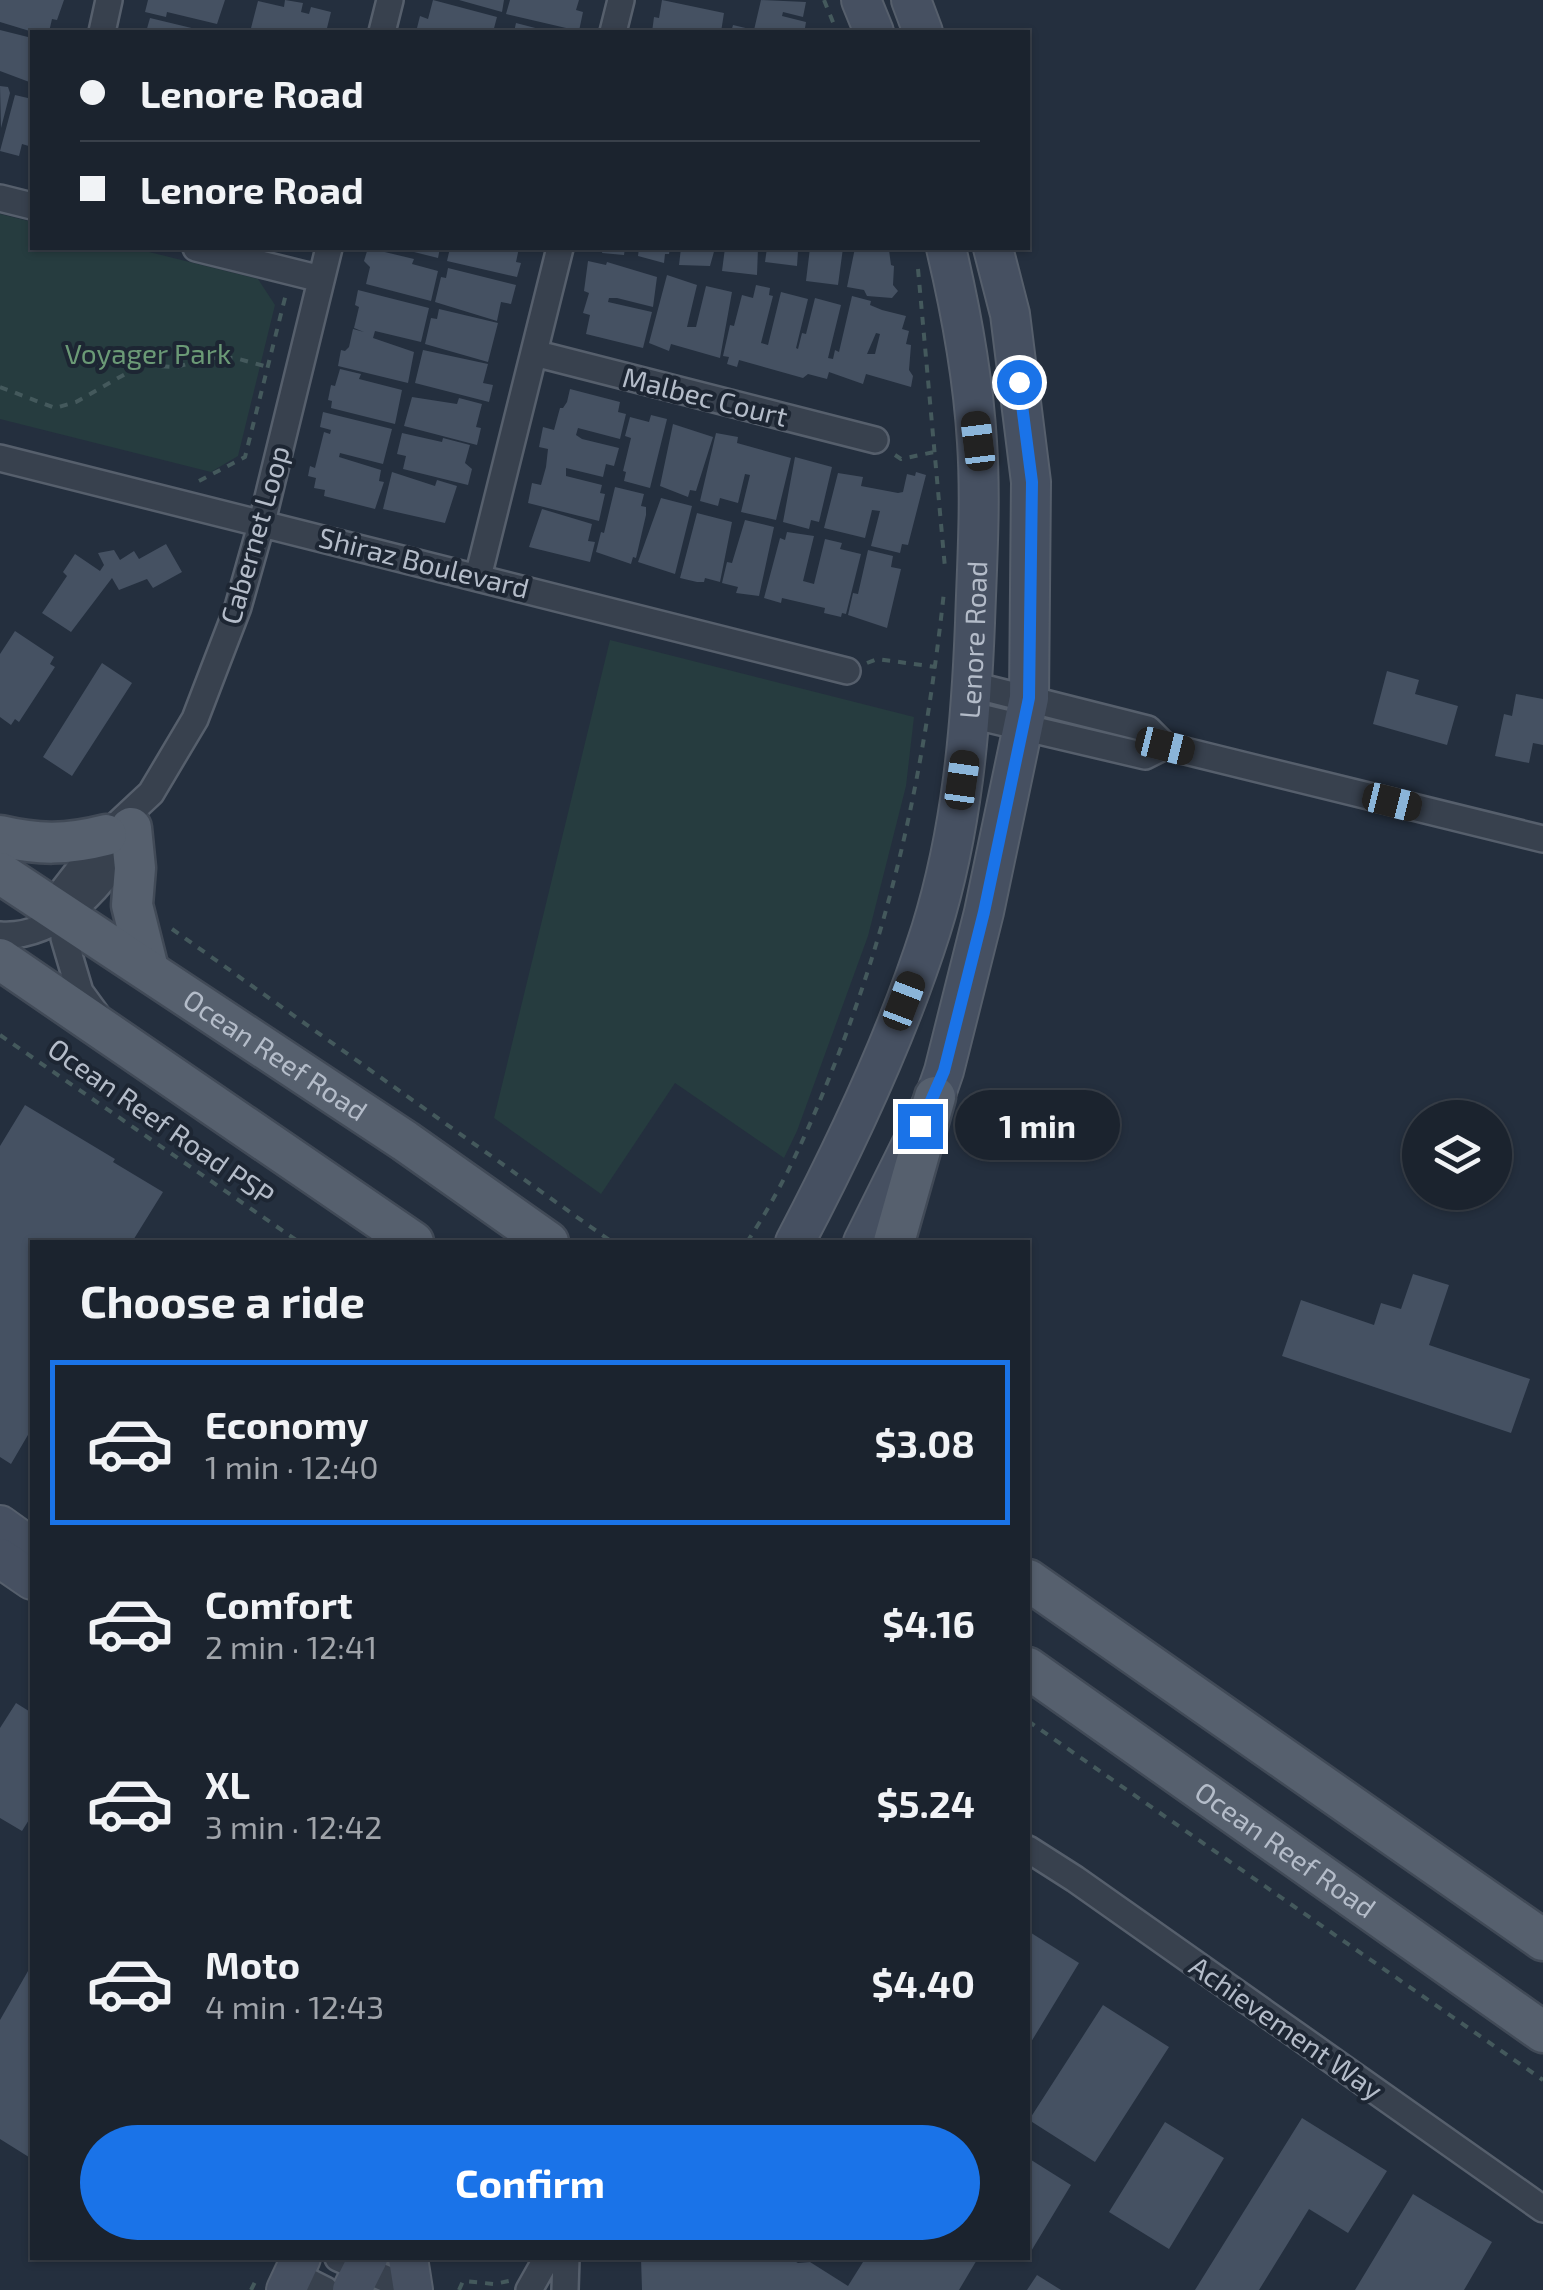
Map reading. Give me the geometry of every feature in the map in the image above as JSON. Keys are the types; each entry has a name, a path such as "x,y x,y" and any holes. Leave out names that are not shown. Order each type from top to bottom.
{"main road":[{"path":"0,836 44,845 68,844 126,823 135,868 132,905 148,969"},
{"name":"Ocean Reef Road","path":"0,873 404,1141 545,1240"},
{"path":"0,959 410,1240"},
{"path":"895,1240 935,1097"},
{"path":"404,1141 470,1174 569,1240"},
{"path":"1030,1581 1543,1940"},
{"name":"Ocean Reef Road","path":"1030,1669 1543,2032"},
{"path":"1030,1701 1188,1784"}],"street":[{"path":"102,30 110,0"},
{"path":"382,30 390,0"},
{"path":"612,30 620,0"},
{"path":"861,0 873,30"},
{"path":"911,0 923,30"},
{"path":"0,198 30,206"},
{"path":"204,250 321,279"},
{"name":"Cabernet Loop","path":"0,934 17,936 85,902 125,845 126,823 151,794 196,719 238,607 328,250"},
{"path":"478,577 560,250"},
{"name":"Lenore Road","path":"863,1240 935,1097 984,912 1025,712 1032,482 1010,314 994,250"},
{"name":"Lenore Road","path":"796,1240 828,1180 890,1038 931,929 958,812 972,700 978,441 963,320 932,254"},
{"name":"Malbec Court","path":"534,354 875,440"},
{"name":"Shiraz Boulevard","path":"0,458 847,671"},
{"path":"972,700 1025,712 1148,729 1165,746 1543,839"},
{"path":"64,913 64,938 80,992 109,1032"},
{"path":"0,1525 30,1547"},
{"path":"0,1558 30,1579"},
{"name":"Achievement Way","path":"1030,1850 1543,2210"},
{"path":"355,2268 412,2290 408,2260"},
{"path":"520,2285 545,2260"},
{"path":"565,2290 566,2260"}],"path":[{"path":"824,0 836,30"},
{"path":"749,1240 773,1204 823,1094 866,981 889,908 912,808 936,667 946,576 936,452 932,254"},
{"path":"200,482 245,457 288,286"},
{"path":"0,388 55,408 76,402 142,365 175,367 214,358 235,358 268,368"},
{"path":"875,440 902,459 936,452"},
{"path":"847,671 876,659 936,667"},
{"path":"173,930 609,1240"},
{"name":"Ocean Reef Road PSP","path":"0,1035 296,1240"},
{"path":"1030,1722 1543,2080"},
{"path":"459,2290 464,2282 520,2285"}],"green space":[{"name":"Voyager Park","path":"0,214 30,222 30,250 141,250 258,279 275,305 238,456 211,472 0,419"},
{"path":"610,640 914,717 906,786 868,936 784,1158 675,1083 601,1194 494,1118"}],"building":[{"path":"0,0 64,0 49,30 30,31 0,22"},
{"path":"148,0 225,0 217,24 167,12 166,17 145,12"},
{"path":"285,0 303,3 301,12 309,14 311,7 331,12 326,30 251,30 258,1 284,7"},
{"path":"433,0 497,17 494,30 416,30 420,16 428,19"},
{"path":"459,0 504,0 502,12"},
{"path":"510,0 579,0 576,10 583,12 579,30 506,14"},
{"path":"662,0 724,13 721,30 652,30 654,17 659,18"},
{"path":"761,0 806,2 803,17 783,12 782,16 806,22 805,28 811,30 754,30"},
{"path":"150,18 200,30 147,30"},
{"path":"516,23 543,30 514,30"},
{"path":"0,30 30,38 30,82 0,71"},
{"path":"0,86 8,87 10,93 1,128"},
{"path":"15,95 30,99 30,146 22,144 19,156 0,151"},
{"path":"367,250 376,250 414,259 412,264 438,271 431,301 366,284 370,267 364,261"},
{"path":"406,250 440,250 438,258"},
{"path":"450,250 519,250 516,262 521,263 517,277 447,261"},
{"path":"603,250 625,250 624,255 602,253"},
{"path":"639,250 670,250 664,263 638,256"},
{"path":"681,250 714,250 710,266 679,265"},
{"path":"725,250 758,250 757,275 722,271"},
{"path":"767,250 806,250 798,251 797,266 765,262"},
{"path":"810,250 843,250 838,285 806,281"},
{"path":"855,250 889,250 894,266 893,285 898,291 892,298 867,296 864,290 847,287"},
{"path":"588,261 606,265 607,262 657,277 653,307 617,298 609,298 608,302 652,312 643,348 586,334 590,315 583,313 589,293 584,291"},
{"path":"448,268 516,285 511,304 501,302 497,321 435,302 441,277 446,278"},
{"path":"667,275 697,285 687,327 696,327 706,286 732,292 720,358 671,344 669,351 649,343"},
{"path":"756,285 770,288 769,295 773,296 761,343 768,345 781,292 808,299 798,349 815,298 841,305 828,358 833,359 835,350 839,352 852,296 906,316 902,329 909,331 906,344 911,345 911,387 866,374 863,384 829,372 827,379 808,374 803,378 739,360 737,367 727,364 729,357 723,356 730,325 734,326 742,295 753,298","holes":["876,333 880,334 875,354 867,354"]},
{"path":"358,290 429,308 421,342 375,331 373,338 414,352 408,383 338,366 341,350 349,347 353,329 364,332 354,328"},
{"path":"439,309 498,323 488,362 425,344 431,318 437,319"},
{"path":"423,350 488,364 483,383 493,385 489,402 415,383"},
{"path":"340,369 361,374 359,379 402,390 395,424 331,408 331,385 335,386"},
{"path":"570,389 620,402 618,412 626,414 620,439 578,428 576,435 582,439 619,448 614,466 606,464 603,477 566,468 566,476 602,485 600,493 605,494 599,521 528,503 532,483 541,485 546,467 548,449 539,447 543,427 554,430"},
{"path":"412,397 457,404 459,398 482,404 476,427 481,428 477,445 404,426"},
{"path":"323,412 392,429 383,464 340,453 339,457 381,470 379,481 384,482 375,509 324,496 325,490 314,488 316,478 308,476 310,466 315,468 324,432 330,434 331,430 320,427"},
{"path":"651,415 667,419 650,488 624,481 623,471 631,438 625,436 630,417 649,422"},
{"path":"673,424 713,437 696,491 690,490 688,497 660,486"},
{"path":"402,433 470,445 465,463 472,469 468,485 403,469 406,456 397,454"},
{"path":"716,433 738,437 737,443 791,458 776,520 741,512 750,475 745,474 738,503 720,498 718,506 700,501"},
{"path":"795,457 832,467 819,522 811,520 809,529 783,522"},
{"path":"392,472 435,486 437,480 457,486 445,523 383,509"},
{"path":"916,472 926,475 908,545 902,544 900,553 871,546 880,511 872,510 865,538 824,528 838,473 863,477 861,486 898,493 903,492 907,474 915,476"},
{"path":"615,487 644,494 641,506 646,507 646,515 636,558 631,564 596,552"},
{"path":"661,498 692,506 675,574 638,562"},
{"path":"542,509 592,524 588,541 595,542 590,562 529,547"},
{"path":"697,513 732,522 720,582 680,578"},
{"path":"745,520 774,527 759,596 736,593 738,587 722,583"},
{"path":"787,532 814,536 803,581 814,584 825,539 842,543 840,549 861,554 846,614 841,617 824,613 825,608 764,598 780,538 785,540"},
{"path":"166,544 182,572 153,588 147,579 119,590 112,578 71,632 42,613 67,576 63,572 75,554 100,571 104,565 98,553 114,550 120,560 134,551 139,559"},
{"path":"868,550 893,556 891,567 901,569 887,628 848,615 853,593 858,594"},
{"path":"15,631 54,657 50,664 55,667 19,722 15,719 11,725 0,717 0,654"},
{"path":"102,663 132,683 72,776 43,757"},
{"path":"1387,671 1419,680 1415,694 1458,706 1447,745 1373,724"},
{"path":"1516,694 1543,699 1543,745 1533,743 1529,763 1495,756 1504,714 1512,716"},
{"path":"25,1105 163,1192 133,1240 30,1240 30,1431 11,1464 0,1457 0,1146"},
{"path":"1413,1274 1449,1285 1429,1345 1530,1379 1511,1433 1282,1356 1301,1300 1374,1325 1381,1303 1401,1309"},
{"path":"16,1703 30,1712 30,1818 22,1831 0,1818 0,1728"},
{"path":"1030,1932 1079,1963 1030,2044"},
{"path":"30,1968 30,2158 0,2139 0,2020"},
{"path":"1103,2005 1169,2047 1095,2162 1030,2118"},
{"path":"1302,2118 1387,2171 1348,2233 1309,2209 1259,2290 1195,2290"},
{"path":"1165,2122 1224,2158 1169,2249 1109,2212"},
{"path":"1030,2159 1071,2185 1030,2253"},
{"path":"1413,2194 1492,2242 1464,2290 1355,2290"},
{"path":"641,2260 810,2262 848,2286 863,2262 977,2260 959,2290 642,2290"},
{"path":"1037,2275 1061,2290 1027,2290"}],"route":[{"path":"920,1126 944,1071 984,912 1029,698 1032,482 1019,382"}]}
